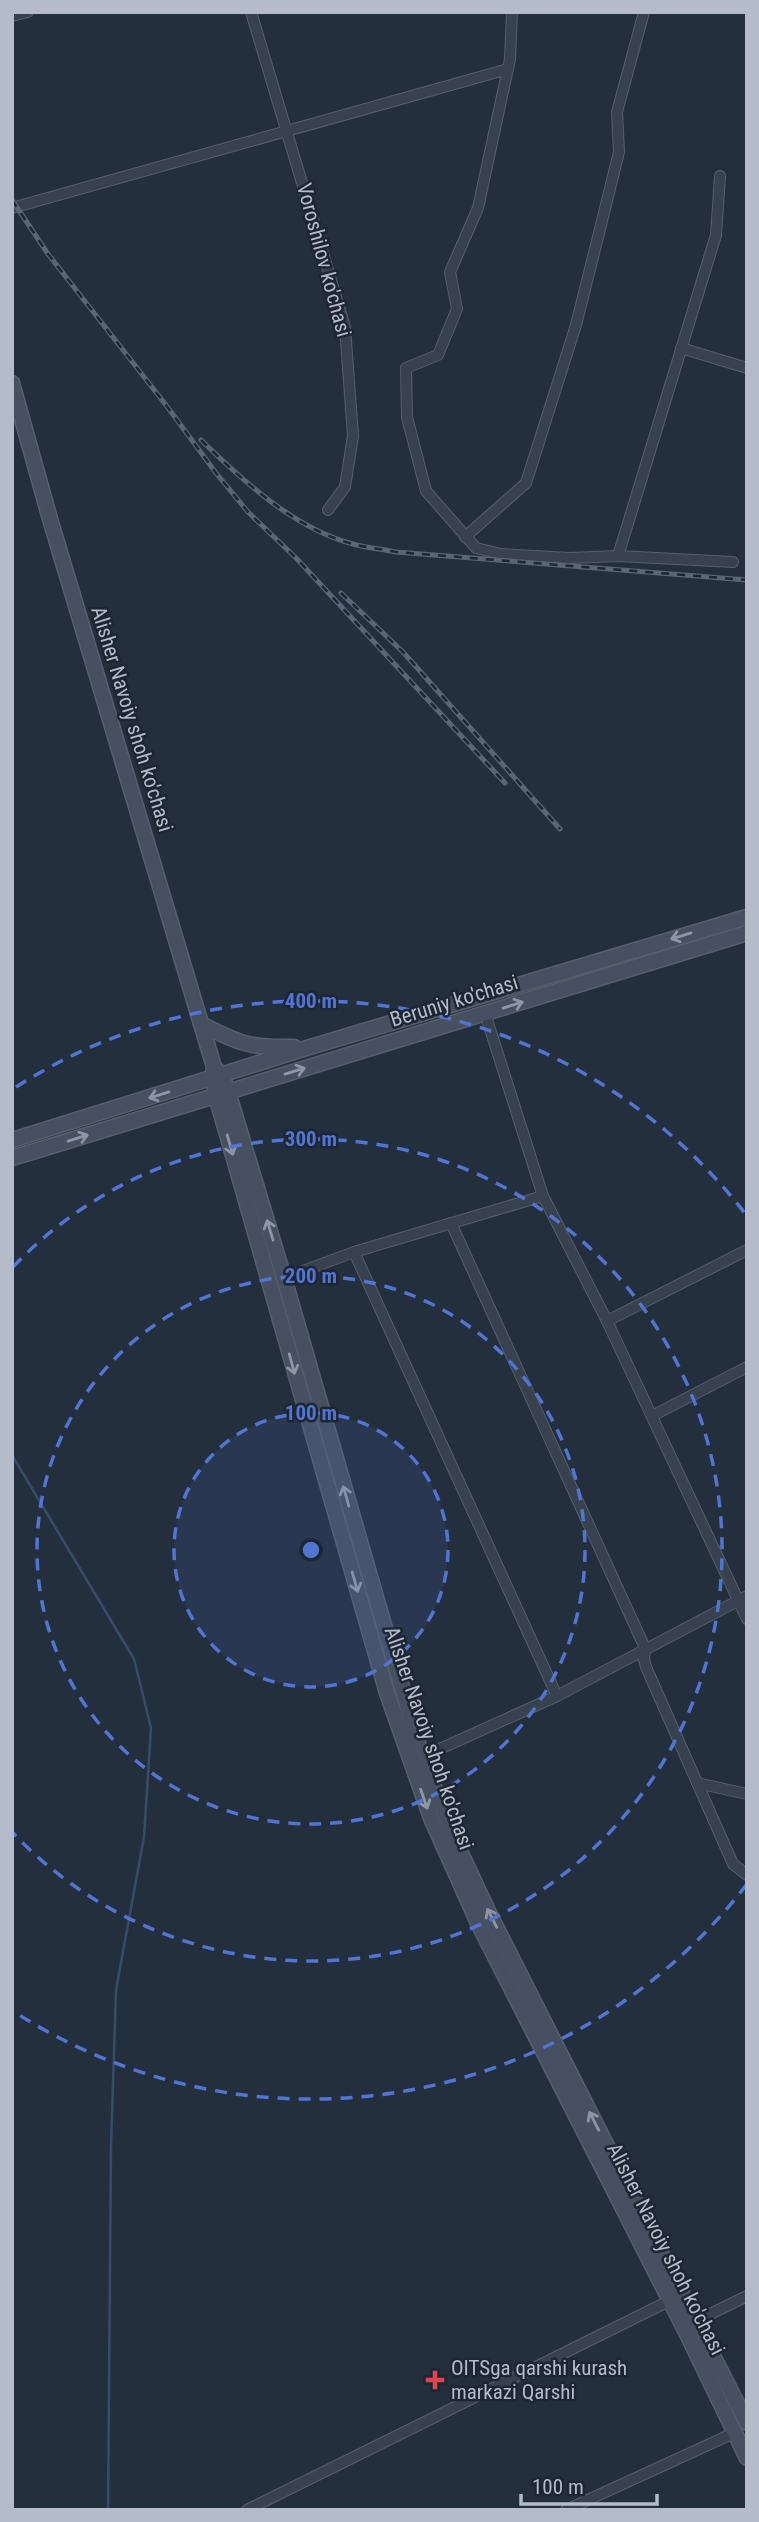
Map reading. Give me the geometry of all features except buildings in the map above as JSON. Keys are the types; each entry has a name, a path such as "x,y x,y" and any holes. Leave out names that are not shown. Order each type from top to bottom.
{"main road":[{"name":"Alisher Navoiy shoh ko'chasi","path":"12,383 222,1094 387,1693 431,1818 478,1923 676,2297"},
{"name":"Beruniy ko'chasi","path":"12,1140 216,1074 747,917"},
{"name":"Beruniy ko'chasi","path":"12,1158 747,933"},
{"path":"201,1024 245,1045 262,1048 310,1047"},
{"name":"Alisher Navoiy shoh ko'chasi","path":"222,1094 284,1278 422,1757 488,1912 689,2324 747,2458"},
{"name":"Alisher Navoiy shoh ko'chasi","path":"689,2324 747,2423"}],"street":[{"path":"12,16 28,12"},
{"name":"Voroshilov ko'chasi","path":"251,12 345,327 353,436 345,487 328,510"},
{"path":"512,12 508,69 478,208 450,272 457,309 438,355 406,368 407,418 426,491 475,548 501,554 570,558 618,556 733,562"},
{"path":"465,537 526,483 576,325 596,246 619,152 617,113 644,12"},
{"path":"12,208 508,69"},
{"path":"618,556 716,235 720,176"},
{"path":"681,348 747,368"},
{"path":"485,1013 543,1196 742,1598 747,1619"},
{"path":"284,1278 354,1252 543,1196"},
{"path":"451,1223 645,1648 646,1667 733,1864 747,1875"},
{"path":"607,1321 747,1250"},
{"path":"354,1252 556,1696"},
{"path":"652,1416 747,1367"},
{"path":"422,1757 556,1696 742,1598"},
{"path":"697,1783 747,1794"},
{"path":"689,2324 747,2296"},
{"path":"247,2510 676,2297"},
{"path":"566,2510 734,2433"}],"waterway":[{"path":"12,1455 134,1659 151,1728 144,1837 116,1990 111,2146 108,2510"}],"railway":[{"path":"12,200 48,254 248,512 297,559 505,783"},
{"path":"201,440 252,487 290,515 332,537 358,545 396,552 747,580"},
{"path":"341,593 403,652 560,829"}],"place":[{"name":"OITSga qarshi kurash markazi Qarshi","path":"435,2380"}]}
